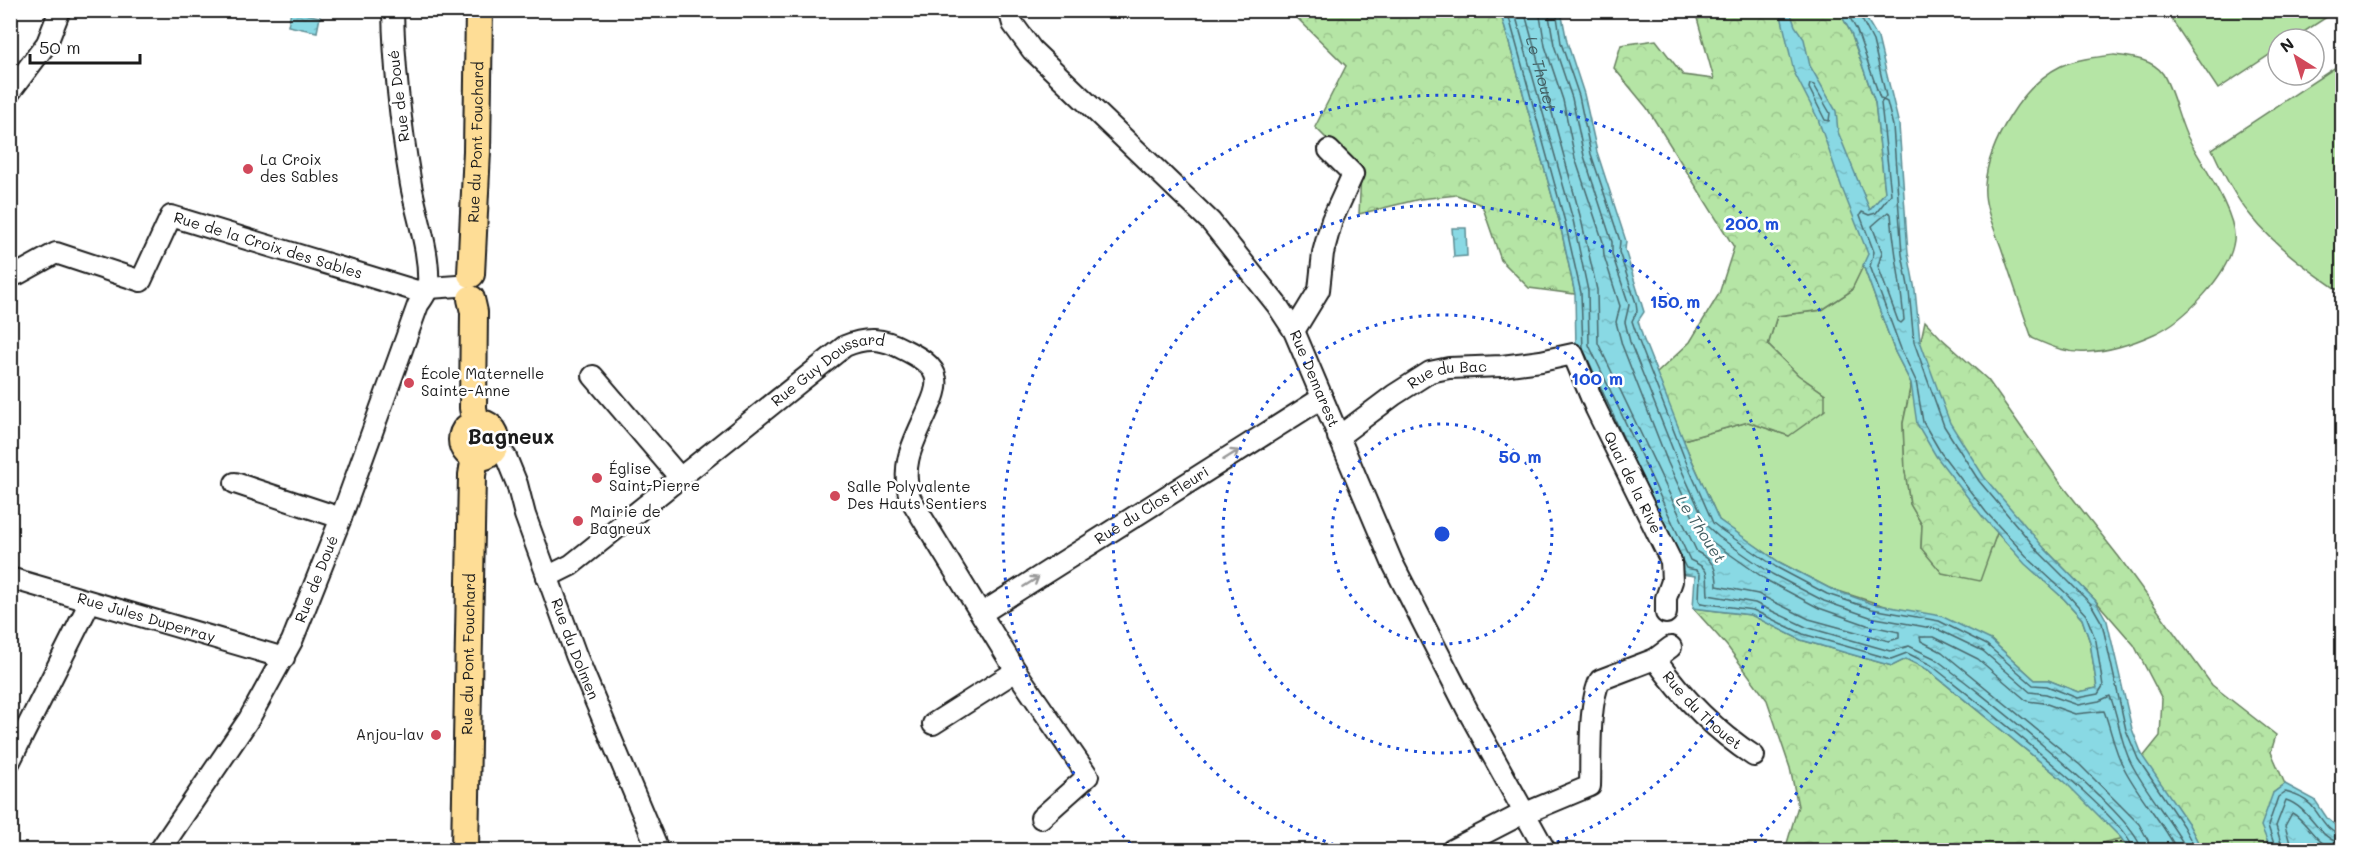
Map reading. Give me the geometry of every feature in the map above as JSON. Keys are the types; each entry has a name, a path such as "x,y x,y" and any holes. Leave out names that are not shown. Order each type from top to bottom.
{"main road":[{"name":"Rue du Pont Fouchard","path":"465,850 472,475 485,452 465,451 462,440 466,429 476,423 473,408 474,312 467,286 477,151 479,10"}],"street":[{"path":"10,93 47,43 60,10"},
{"name":"Rue de Doué","path":"160,850 249,719 284,658 341,518 418,304 429,288 427,256 411,187 400,116 393,44 393,10"},
{"name":"Rue Demarest","path":"1009,10 1013,24 1032,50 1211,222 1277,305 1294,331 1392,562 1545,850"},
{"path":"1294,331 1319,290 1323,254 1332,220 1353,174 1329,150"},
{"name":"Rue de la Croix des Sables","path":"10,275 18,274 56,254 141,281 171,216 417,291 429,288"},
{"path":"429,288 467,286"},
{"name":"Rue Guy Doussard","path":"547,577 571,565 845,346 870,338 894,344 927,363 936,378 934,398 909,455 906,482 910,498 1016,671 1089,776 1041,818"},
{"name":"Rue du Bac","path":"1338,437 1394,395 1430,372 1449,368 1502,366 1573,354"},
{"name":"Quai de la Rive","path":"1573,354 1596,409 1671,561 1672,581 1666,598 1666,613"},
{"path":"593,376 681,479"},
{"name":"Rue du Clos Fleuri","path":"982,613 1322,398"},
{"name":"Rue du Dolmen","path":"485,452 506,457 547,577 610,737 658,850"},
{"path":"235,483 341,518"},
{"name":"Rue Jules Duperray","path":"10,578 284,658"},
{"path":"10,761 90,602"},
{"path":"1452,850 1590,786 1591,735 1596,687 1600,680 1655,659 1671,647"},
{"name":"Rue du Thouet","path":"1655,659 1697,711 1726,738 1754,756"},
{"path":"933,724 1016,671"}],"green space":[{"path":"1290,11 1500,11 1560,224 1575,294 1529,288 1501,260 1482,205 1457,195 1420,199 1359,214 1361,173 1315,127 1346,66"},
{"path":"1695,11 1839,11 1851,33 1875,102 1885,192 1870,211 1869,254 1851,291 1822,310 1777,316 1768,345 1798,375 1825,394 1825,410 1789,436 1748,422 1683,440 1656,374 1690,342 1719,294 1734,247 1647,108 1614,68 1621,45 1656,40 1683,75 1714,79"},
{"path":"2166,11 2336,11 2311,27 2266,27 2266,57 2218,89"},
{"path":"2114,55 2148,62 2163,74 2186,134 2224,201 2230,216 2234,240 2231,253 2215,281 2191,308 2166,328 2113,348 2096,351 2066,351 2032,338 1990,216 1985,185 1993,151 2000,134 2021,100 2034,86 2061,66"},
{"path":"2342,63 2342,293 2294,258 2261,227 2234,192 2212,149 2306,87 2326,87 2326,74"},
{"path":"1863,265 1895,352 1911,383 1903,423 1905,471 1910,504 1922,525 1921,548 1990,551 1997,533 2082,619 2090,642 2097,688 2078,692 2048,680 2035,680 1991,640 1829,588 1779,562 1719,520 1683,440 1748,422 1789,436 1825,394 1798,375 1768,345 1777,316 1822,310 1851,291"},
{"path":"1925,321 1988,380 2060,482 2119,557 2212,685 2276,735 2271,752 2285,784 2273,793 2267,843 2271,850 2202,850 2188,823 2071,850 1785,850 1798,806 1790,768 1767,700 1727,646 1693,608 1751,615 1801,640 1892,666 1906,659 1928,670 2064,781 2143,757 2160,736 2162,699 2134,645 2095,600 2045,549 1997,533 1980,581 1942,573 1921,548 1922,525 1910,504 1905,471 1903,423"},
{"path":"2121,838 2129,850 2071,850"}],"water":[{"path":"291,11 320,17 317,32 288,26"},
{"name":"Le Thouet","path":"1500,11 1561,11 1567,42 1584,94 1597,152 1626,241 1625,250 1644,312 1638,321 1643,338 1689,454 1719,520 1779,562 1829,588 1873,604 1941,616 1991,640 2035,680 2048,680 2078,692 2097,688 2090,642 2082,619 2064,599 2025,564 1982,516 1936,456 1917,424 1911,383 1895,352 1863,265 1868,254 1818,119 1794,72 1780,11 1790,11 1795,26 1804,39 1810,66 1836,111 1838,132 1870,210 1885,192 1875,102 1851,33 1839,11 1862,11 1878,38 1899,125 1908,253 1915,290 1920,341 1950,423 1984,477 2045,549 2095,600 2107,621 2132,729 2143,757 2188,823 2202,850 2129,850 2121,838 2064,781 1928,670 1906,659 1892,666 1801,640 1751,615 1693,608 1695,576 1681,574 1576,348 1575,294 1560,224"},
{"path":"1452,228 1466,228 1467,256 1454,257"},
{"path":"2285,784 2315,800 2327,818 2342,831 2342,850 2271,850 2261,826 2273,793"}],"place":[{"name":"La Croix des Sables","path":"248,169"},
{"name":"École Maternelle Sainte-Anne","path":"409,383"},
{"name":"Église Saint-Pierre","path":"597,478"},
{"name":"Salle Polyvalente Des Hauts Sentiers","path":"835,496"},
{"name":"Mairie de Bagneux","path":"578,521"},
{"name":"Anjou-lav","path":"436,735"}],"district":[{"name":"Bagneux","path":"511,437"}]}
